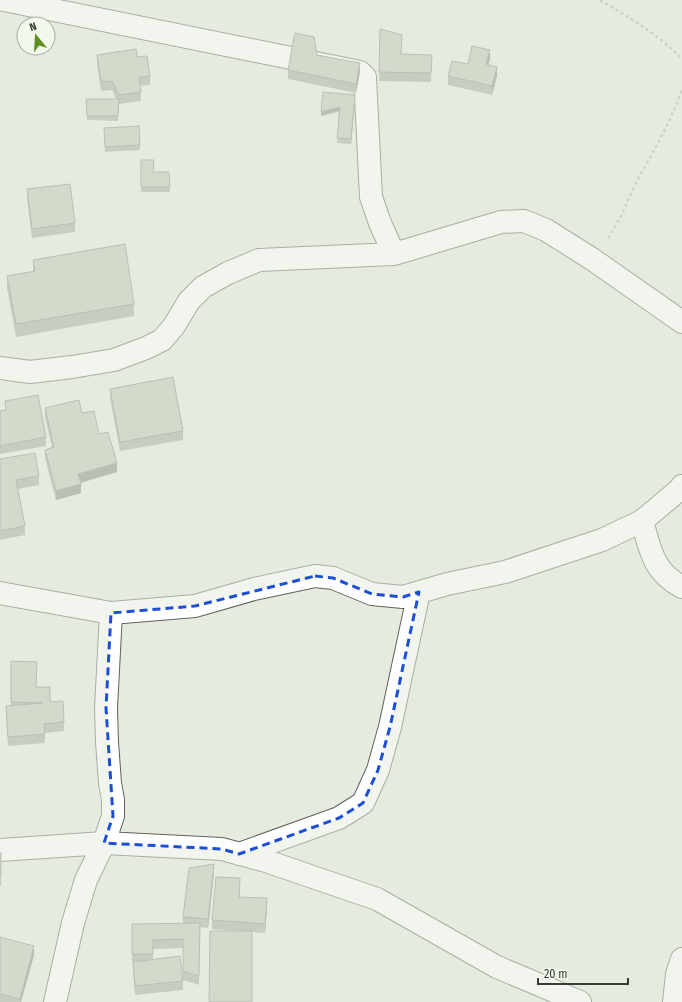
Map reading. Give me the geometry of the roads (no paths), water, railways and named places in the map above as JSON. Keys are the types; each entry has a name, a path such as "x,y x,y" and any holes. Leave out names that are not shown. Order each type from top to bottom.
{"street":[{"path":"4,0 360,72 364,77 371,196 380,223 394,254"},
{"path":"0,368 30,372 72,367 114,360 146,348 162,340 174,326 188,301 203,287 228,273 259,260 394,254 501,222 524,222 546,230 592,259 682,322"},
{"path":"0,593 111,613 195,606 268,586 315,576 333,578 372,594 403,597 448,584 505,572 602,540 642,521 682,486"},
{"path":"642,521 656,565 672,582 682,586"},
{"path":"239,854 339,818 363,803 378,770 388,734 419,592"},
{"path":"55,1002 73,923 86,880 104,843 113,816 113,800 110,783 107,742 106,708 111,613"},
{"path":"0,850 104,843 222,849 266,861 376,899 496,967 580,1002"},
{"path":"674,1002 677,974 682,959"}]}
